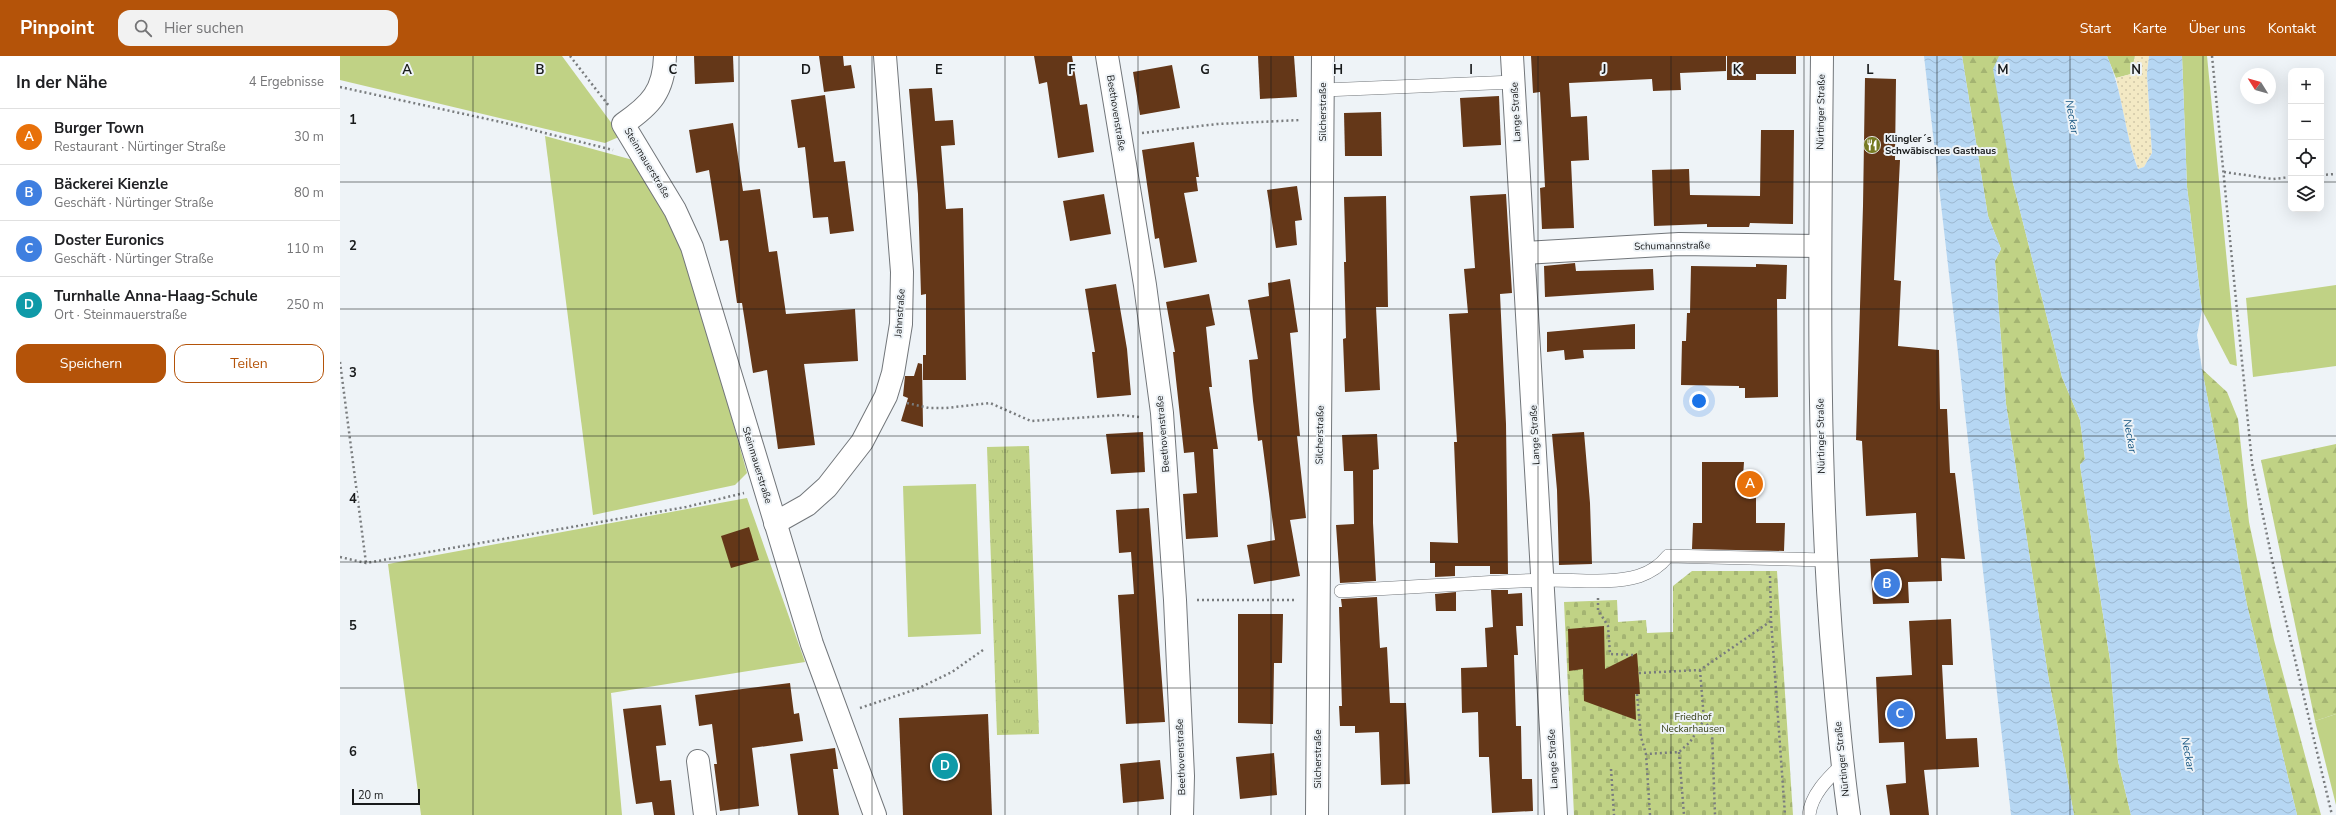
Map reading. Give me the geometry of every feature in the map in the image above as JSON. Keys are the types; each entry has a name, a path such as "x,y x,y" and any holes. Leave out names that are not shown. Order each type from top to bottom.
{"street":[{"path":"623,124 650,103 659,90 664,74 665,56"},
{"name":"Jahnstraße","path":"775,523 807,505 828,487 862,442 886,396 893,373 902,324 902,272 885,56"},
{"name":"Beethovenstraße","path":"1107,56 1145,285 1162,413 1175,600 1183,776 1182,815"},
{"name":"Silcherstraße","path":"1317,815 1324,90 1323,56"},
{"name":"Lange Straße","path":"1512,56 1544,580 1556,815"},
{"name":"Nürtinger Straße","path":"1822,56 1820,246 1821,426 1825,560 1841,766 1849,815"},
{"name":"Steinmauerstraße","path":"623,124 639,146 675,210 692,247 812,644 875,815"},
{"name":"Schumannstraße","path":"1524,253 1679,244 1820,246"},
{"path":"698,761 705,815"}],"lane":[{"path":"1324,90 1514,82"},
{"path":"1341,591 1544,580 1614,581 1638,576 1662,565 1668,556 1772,560 1825,560"},
{"path":"1809,815 1809,809 1825,781 1841,766"}],"path":[{"path":"570,56 623,124"},
{"path":"2212,56 2252,463 2278,588 2332,815"},
{"path":"340,87 501,122 616,151 639,146"},
{"path":"1120,136 1217,124 1323,119"},
{"path":"2224,172 2273,179 2288,177"},
{"path":"2324,174 2336,174"},
{"path":"340,362 366,563"},
{"path":"886,396 928,408 990,404 1030,421 1121,415 1143,417 1162,413"},
{"path":"340,557 366,563 686,507 764,489"},
{"path":"1772,560 1770,576 1771,620 1785,815"},
{"path":"1599,580 1598,610 1608,626 1610,654 1633,656"},
{"path":"1175,600 1319,601"},
{"path":"1639,673 1700,670 1771,620"},
{"path":"839,716 917,690 952,672 983,650"},
{"path":"1700,670 1704,720 1712,732 1715,815"},
{"path":"1637,694 1641,737 1646,754 1650,815"},
{"path":"1646,754 1679,752 1690,742 1704,720"},
{"path":"1679,752 1684,815"},
{"path":"1611,769 1614,815"}],"green space":[{"path":"340,56 562,56 621,136 605,143 340,80"},
{"path":"1962,56 1999,56 2012,179 2062,377 2080,420 2085,459 2080,465 2110,660 2118,761 2131,815 2074,815 2048,675 2006,404 1995,261 2001,249 1988,216"},
{"path":"2107,56 2135,56 2131,74 2116,78"},
{"path":"2182,56 2207,56 2237,366 2230,364 2202,310 2187,187"},
{"path":"545,136 633,160 677,234 698,297 747,473 735,485 593,515"},
{"path":"2336,285 2336,366 2253,377 2246,298"},
{"path":"2202,369 2227,392 2238,419 2249,522 2274,640 2321,815 2297,815 2247,605"},
{"path":"2336,444 2336,714 2315,721 2261,460"},
{"path":"1029,446 1039,734 997,735 987,447"},
{"path":"976,484 981,634 908,637 903,486"},
{"path":"747,498 805,662 611,693 622,815 421,815 388,564"},
{"name":"Friedhof Neckarhausen","path":"1692,571 1777,571 1793,815 1574,815 1564,602 1617,600 1618,622 1646,620 1647,633 1673,632 1673,586"},
{"path":"2336,714 2336,805 2315,721"}],"sand":[{"path":"2135,56 2149,56 2147,74 2152,153 2144,167 2138,169 2130,144 2116,78 2131,74"}],"water":[{"path":"1924,56 1962,56 1988,216 2001,249 1995,261 2006,404 2048,675 2074,815 2011,815"},
{"name":"Neckar","path":"1999,56 2107,56 2117,84 2133,155 2138,169 2144,167 2152,153 2147,74 2149,56 2182,56 2187,187 2202,310 2197,335 2202,369 2247,605 2297,815 2131,815 2118,761 2110,660 2080,465 2085,459 2080,420 2062,377 2012,179 1993,69"}],"building":[{"path":"694,56 733,56 734,82 695,84"},
{"path":"819,56 843,56 844,66 851,65 855,88 824,92"},
{"path":"1034,56 1072,56 1080,105 1087,104 1094,152 1058,158 1047,82 1039,84"},
{"path":"1258,56 1294,56 1297,97 1260,99"},
{"path":"1531,56 1726,56 1726,71 1680,73 1681,90 1653,91 1652,79 1569,83 1571,117 1587,116 1589,160 1571,161 1574,228 1542,229 1540,188 1545,187 1540,92 1533,93"},
{"path":"1727,56 1796,56 1796,74 1756,74 1756,80 1727,80"},
{"path":"1172,65 1180,108 1140,115 1133,72"},
{"path":"1865,78 1896,79 1895,160 1900,160 1894,280 1901,281 1898,346 1939,350 1940,409 1947,409 1950,473 1955,473 1965,559 1941,558 1942,581 1908,582 1909,603 1873,604 1870,559 1918,557 1916,513 1866,516 1862,441 1856,440"},
{"path":"932,88 935,121 953,120 955,145 941,146 946,209 963,208 966,380 923,380 923,355 926,355 926,294 921,295 918,194 909,89"},
{"path":"825,95 834,162 845,161 854,231 830,234 828,217 813,218 805,147 798,148 791,100"},
{"path":"1499,96 1501,145 1463,147 1460,98"},
{"path":"1381,112 1382,156 1345,156 1344,113"},
{"path":"733,123 743,191 760,189 769,252 777,251 786,314 855,309 858,361 804,364 815,445 778,449 767,370 753,373 742,303 737,303 728,240 720,241 709,170 696,173 689,130"},
{"path":"1761,130 1794,130 1793,224 1750,223 1749,227 1707,227 1707,224 1654,226 1652,170 1689,169 1690,195 1760,196"},
{"path":"1194,142 1199,177 1196,177 1198,191 1184,193 1197,262 1164,268 1159,238 1155,239 1142,150"},
{"path":"1297,186 1302,220 1295,221 1297,245 1276,248 1267,190"},
{"path":"1104,194 1111,234 1070,241 1063,201"},
{"path":"1506,194 1512,293 1500,294 1506,424 1508,574 1490,574 1490,566 1455,566 1455,576 1435,577 1435,563 1430,563 1430,542 1458,543 1454,442 1457,442 1449,314 1468,313 1464,269 1475,268 1470,196"},
{"path":"1386,196 1388,307 1376,307 1380,390 1345,392 1343,339 1346,338 1344,197"},
{"path":"1575,263 1576,271 1653,269 1654,290 1545,297 1544,266"},
{"path":"1756,264 1787,265 1786,299 1777,299 1778,397 1745,398 1745,388 1739,388 1739,386 1681,385 1682,341 1686,341 1687,313 1690,313 1691,266 1756,267"},
{"path":"1290,279 1298,332 1290,333 1300,436 1297,436 1306,518 1290,520 1300,576 1254,584 1247,545 1275,540 1262,440 1258,441 1253,401 1249,360 1258,359 1248,300 1269,296 1268,283"},
{"path":"1116,284 1127,349 1131,395 1097,398 1092,352 1095,352 1085,289"},
{"path":"1209,294 1215,325 1206,327 1212,387 1209,387 1218,449 1213,449 1218,537 1186,539 1183,494 1197,493 1194,452 1184,453 1173,352 1175,352 1166,302"},
{"path":"1635,324 1635,349 1583,350 1584,358 1565,360 1564,350 1547,352 1547,332"},
{"path":"918,363 922,364 923,427 901,421 908,398 903,396 905,376 914,376"},
{"path":"1143,432 1145,472 1111,474 1106,434"},
{"path":"1584,432 1590,503 1592,564 1559,565 1557,490 1552,434"},
{"path":"1377,434 1379,469 1373,470 1373,523 1376,581 1340,583 1336,525 1354,524 1353,471 1344,471 1342,435"},
{"path":"1702,462 1744,462 1743,477 1756,477 1756,523 1785,523 1784,551 1692,549 1693,523 1702,523"},
{"path":"1149,508 1165,722 1126,724 1118,595 1134,594 1131,552 1119,553 1116,510"},
{"path":"749,527 759,560 731,568 721,536"},
{"path":"1491,590 1508,590 1508,594 1522,593 1523,626 1516,626 1518,655 1514,655 1516,726 1521,726 1522,779 1532,779 1533,811 1492,813 1489,757 1479,757 1478,712 1462,713 1461,668 1487,667 1485,628 1493,627"},
{"path":"1456,592 1456,611 1436,611 1435,594"},
{"path":"1377,597 1380,648 1387,647 1390,703 1406,703 1410,784 1381,785 1379,732 1355,733 1355,726 1340,726 1339,706 1342,706 1339,607 1342,607 1341,599"},
{"path":"1238,614 1283,614 1282,663 1274,663 1273,724 1238,723"},
{"path":"1951,619 1953,665 1942,665 1946,739 1977,738 1979,767 1924,770 1929,815 1890,815 1886,785 1906,783 1904,742 1879,743 1876,677 1912,675 1909,621"},
{"path":"1604,626 1605,669 1637,653 1640,694 1635,694 1636,720 1584,701 1583,669 1569,671 1568,629"},
{"path":"790,683 794,714 799,713 803,741 752,748 759,806 720,811 714,764 717,764 712,724 699,726 695,695"},
{"path":"661,705 666,745 656,746 660,781 671,780 675,815 654,815 652,802 636,804 623,709"},
{"path":"988,714 992,815 903,815 899,718"},
{"path":"835,748 838,769 833,769 839,815 798,815 790,754"},
{"path":"1274,753 1277,795 1240,799 1236,757"},
{"path":"1160,760 1164,799 1123,803 1120,764"}],"place":[{"name":"Klingler´s Schwäbisches Gasthaus","path":"1872,145"},
{"name":"Burger Town","path":"1750,484"},
{"name":"Bäckerei Kienzle","path":"1887,584"},
{"name":"Doster Euronics","path":"1900,714"},
{"name":"Turnhalle Anna-Haag-Schule","path":"945,766"}]}
